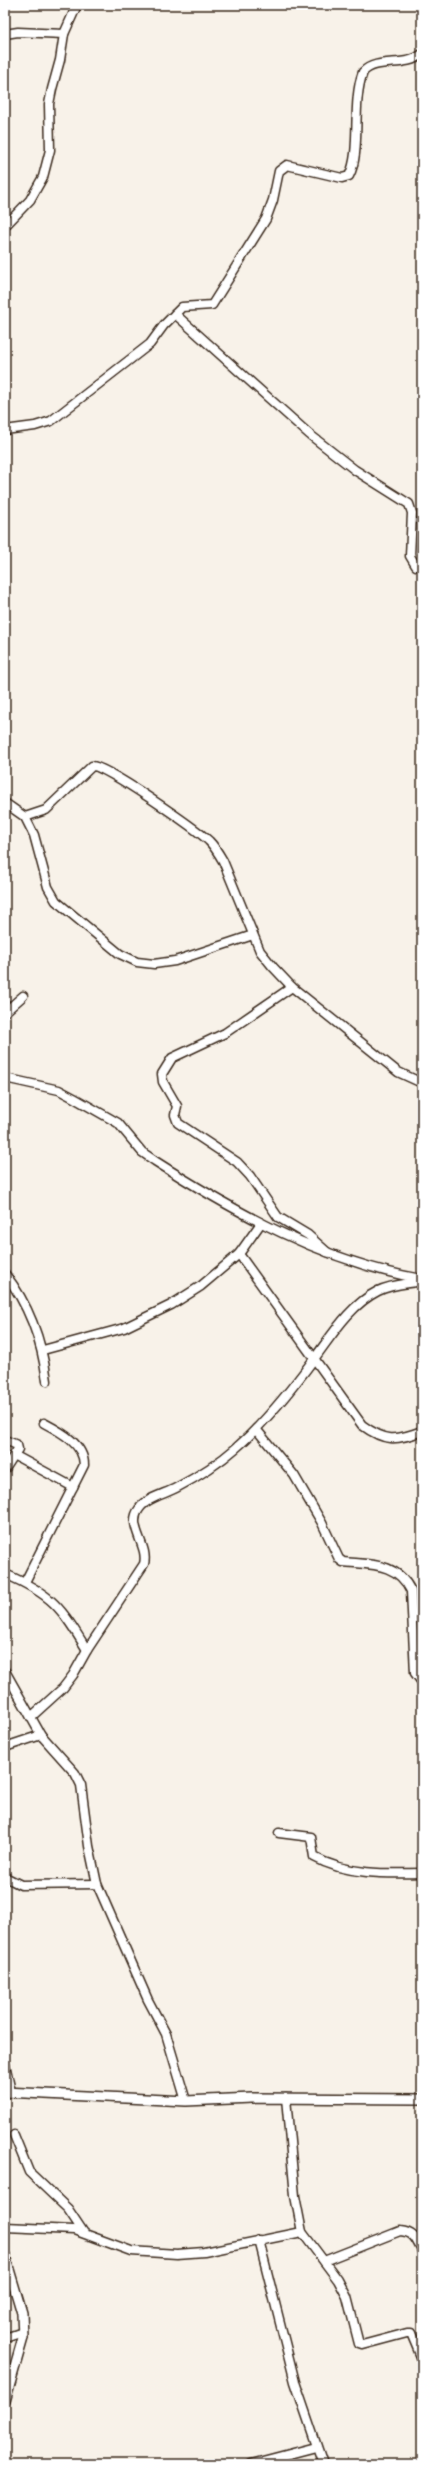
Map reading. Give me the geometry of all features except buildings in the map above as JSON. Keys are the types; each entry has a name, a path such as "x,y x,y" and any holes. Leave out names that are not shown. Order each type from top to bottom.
{"street":[{"path":"5,226 30,200 43,177 50,150 49,104 64,34 77,5"},
{"path":"5,34 18,32 64,34"},
{"path":"5,430 35,426 57,417 150,344 182,307 207,307 216,301 266,219 273,200 280,171 283,168 287,166 342,178 349,176 353,160 357,100 363,72 375,66 421,57"},
{"path":"175,314 309,434 355,470 408,504 412,513 410,556 416,566 422,567"},
{"path":"25,817 46,810 88,769 92,766 100,766 186,824 216,849 223,861 260,951 292,987 398,1072 422,1083"},
{"path":"5,804 25,817 34,835 47,882 56,901 120,954 137,962 154,964 175,961 253,935"},
{"path":"292,987 225,1033 172,1058 162,1074 163,1082 177,1106 175,1114 178,1123 237,1162 250,1176 278,1217 308,1235 330,1255"},
{"path":"5,1012 22,996"},
{"path":"5,1078 59,1090 74,1098 118,1123 142,1152 155,1161 196,1187 261,1223 330,1255 398,1275 422,1280"},
{"path":"43,1350 124,1328 201,1286 239,1254 261,1223"},
{"path":"239,1254 314,1360 362,1424 376,1435 386,1438 402,1439 422,1431"},
{"path":"5,1274 16,1289 32,1318 43,1350 47,1381"},
{"path":"31,1717 63,1688 73,1676 87,1650 144,1564 145,1551 135,1524 138,1509 144,1504 175,1489 216,1465 256,1429 314,1360 335,1330 377,1292 390,1286 422,1280"},
{"path":"25,1582 84,1465 84,1457 80,1447 44,1423"},
{"path":"256,1429 294,1475 322,1523 339,1559 343,1562 380,1565 396,1571 406,1580 411,1591 415,1673 422,1682"},
{"path":"5,1440 18,1446 5,1469"},
{"path":"14,1455 73,1487"},
{"path":"5,1574 25,1582 50,1598 68,1618 87,1650"},
{"path":"5,1671 41,1735 75,1773 81,1786 88,1846 97,1884 166,2034 186,2101"},
{"path":"5,1748 41,1735"},
{"path":"278,1834 311,1837 314,1857 338,1865 380,1874 422,1873"},
{"path":"5,1877 21,1885 97,1884"},
{"path":"5,2064 8,2092 186,2101 286,2098 422,2099"},
{"path":"286,2098 296,2196 302,2232 338,2280 347,2297 359,2344 362,2345 406,2332 411,2333 422,2359"},
{"path":"14,2136 29,2172 68,2209 84,2233"},
{"path":"5,2227 58,2228 84,2233 131,2251 177,2254 204,2252 302,2232"},
{"path":"324,2262 400,2231 409,2232 414,2236 422,2251"},
{"path":"259,2240 295,2382 323,2464"},
{"path":"5,2256 6,2267 22,2313 23,2332 5,2401"},
{"path":"5,2338 23,2332"},
{"path":"251,2464 316,2447"}]}
